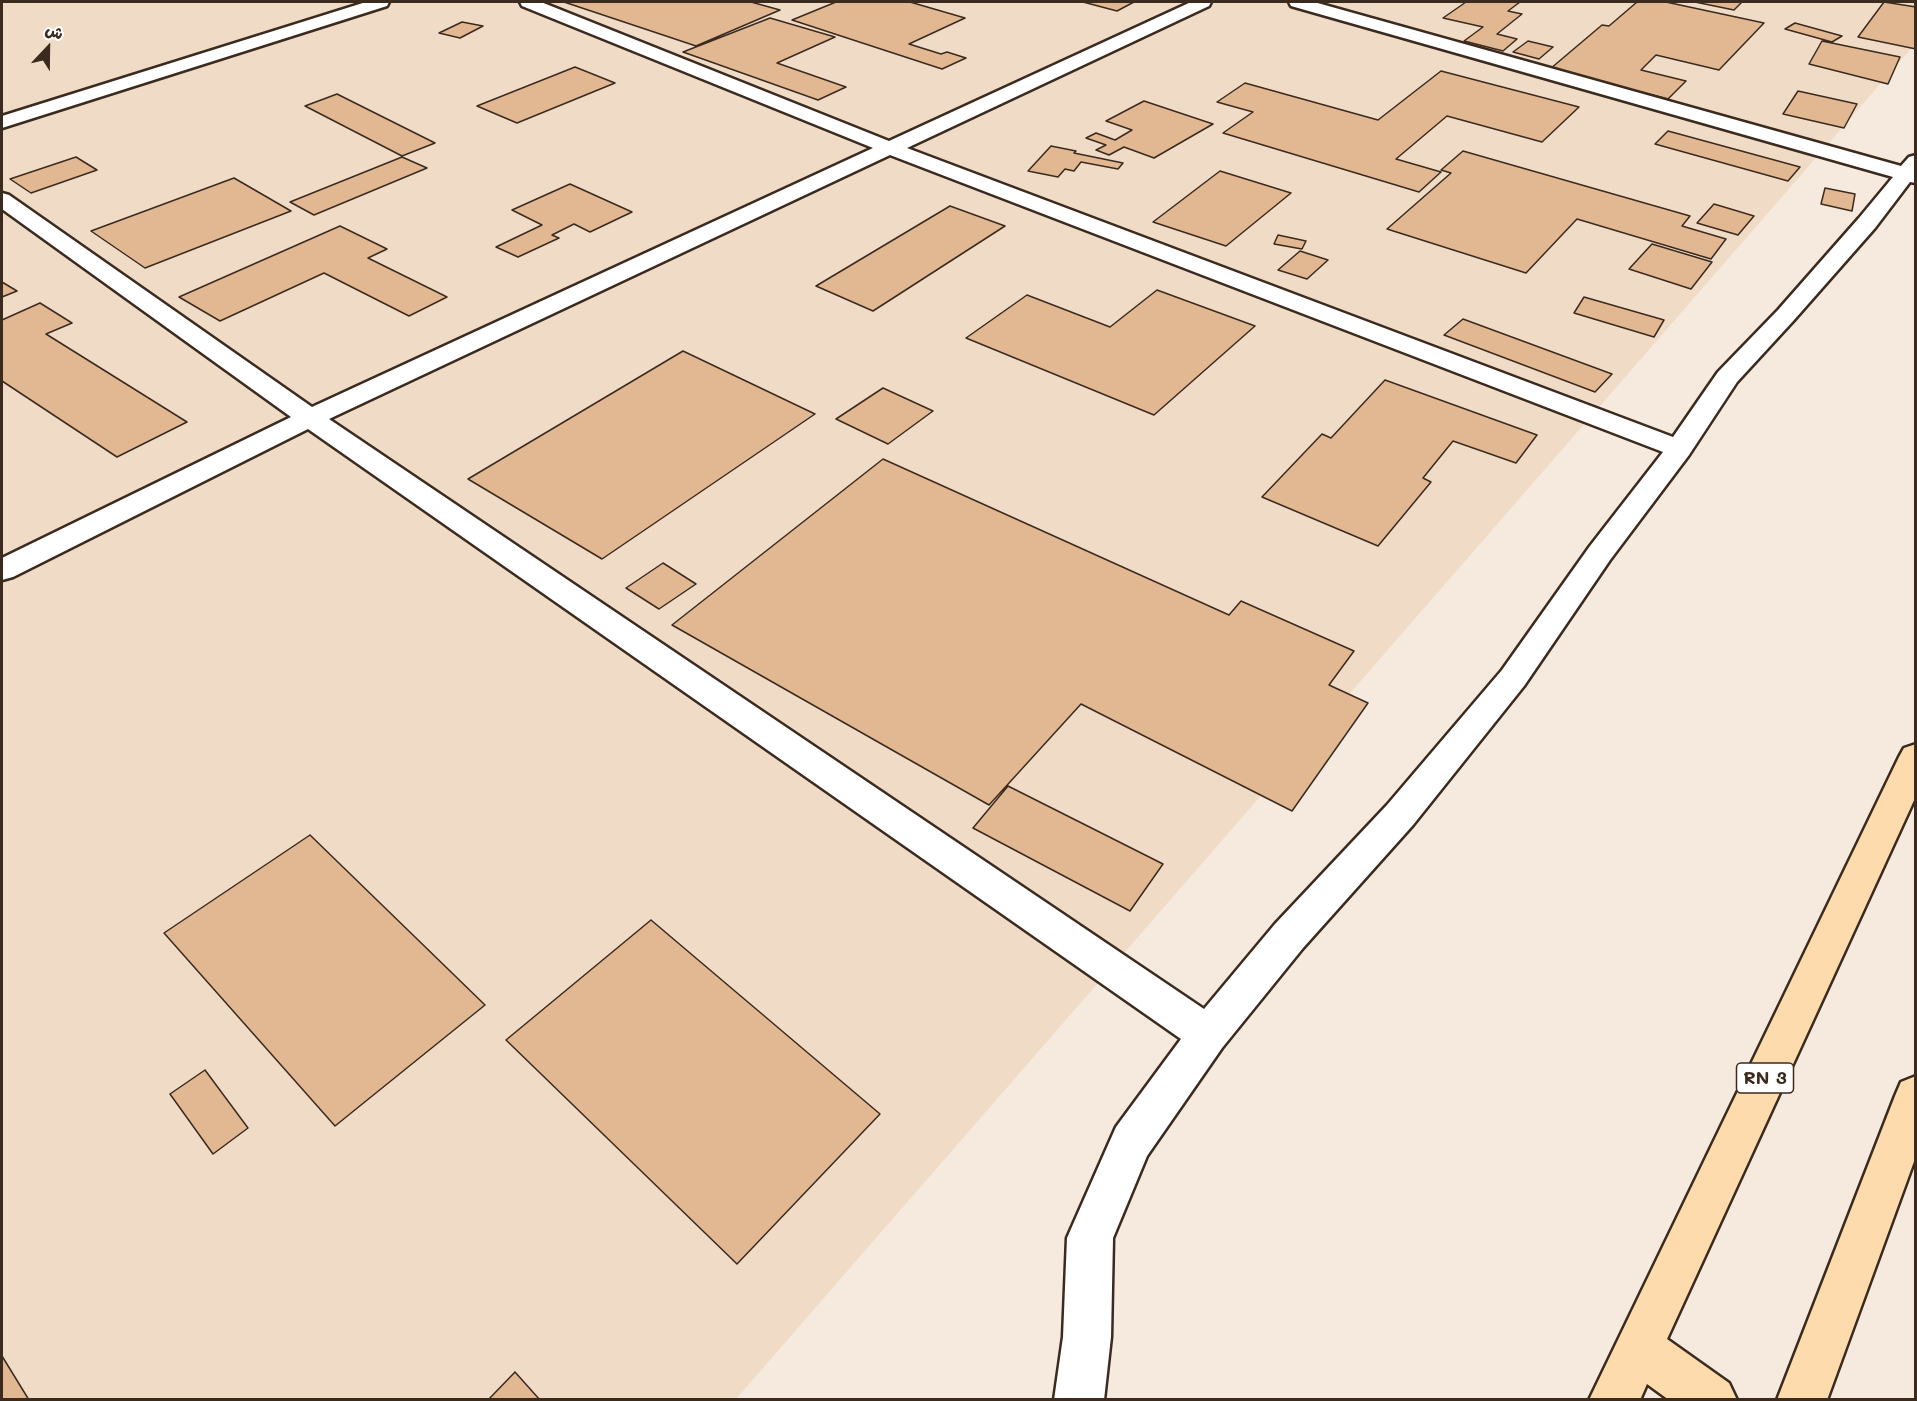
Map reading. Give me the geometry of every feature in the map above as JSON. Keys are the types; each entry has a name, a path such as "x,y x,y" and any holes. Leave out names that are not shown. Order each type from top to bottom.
{"highway":[{"name":"RN 3","path":"1614,1400 1916,757"},
{"path":"1802,1400 1916,1096"},
{"path":"1638,1348 1712,1400"}],"lane":[{"path":"2,122 381,2"},
{"path":"528,2 887,147 1679,449"},
{"path":"2,570 310,418 887,147 1203,2"},
{"path":"1079,1400 1088,1337 1090,1238 1131,1142 1208,1035 1289,936 1400,814 1513,678 1600,552 1679,449 1727,377 1786,315 1912,170 1297,2"},
{"path":"2,200 310,418 1208,1035"}],"shaded area":[{"path":"2,2 1915,2 1915,44 736,1399 2,1400"}],"building":[{"path":"564,2 751,2 780,10 696,46"},
{"path":"836,2 910,2 965,18 909,44 941,54 947,52 966,58 942,69 792,20"},
{"path":"1083,2 1134,2 1117,11"},
{"path":"1466,2 1520,2 1508,11 1522,14 1497,34 1517,39 1503,51 1464,41 1483,27 1443,18"},
{"path":"1637,2 1666,2 1764,23 1719,70 1656,55 1641,70 1686,81 1668,99 1550,69 1602,25 1609,26"},
{"path":"1695,2 1742,2 1734,10"},
{"path":"1884,2 1916,7 1916,49 1858,37"},
{"path":"770,18 835,37 777,63 846,87 818,100 683,52"},
{"path":"462,22 483,26 460,38 439,33"},
{"path":"1795,23 1842,36 1832,42 1785,29"},
{"path":"1528,41 1553,47 1539,59 1513,52"},
{"path":"1822,41 1900,57 1888,84 1809,64"},
{"path":"575,67 615,83 517,123 477,106"},
{"path":"1441,71 1579,107 1542,142 1447,116 1396,159 1441,172 1419,192 1223,133 1253,112 1217,102 1245,83 1378,120"},
{"path":"1798,91 1857,104 1844,128 1783,114"},
{"path":"337,94 435,143 402,156 305,106"},
{"path":"1144,101 1213,124 1154,158 1124,147 1109,155 1096,150 1106,145 1086,138 1096,133 1115,140 1132,130 1106,121"},
{"path":"1668,131 1800,167 1788,181 1655,144"},
{"path":"1051,146 1123,163 1118,169 1081,162 1074,171 1065,169 1058,177 1028,171"},
{"path":"1463,151 1690,216 1682,226 1726,239 1711,259 1577,219 1526,273 1387,229 1451,173 1441,170"},
{"path":"76,157 97,170 31,193 10,179"},
{"path":"402,157 427,168 314,215 290,202"},
{"path":"1220,171 1291,193 1226,246 1153,222"},
{"path":"234,178 291,211 145,268 91,231"},
{"path":"570,184 632,212 590,232 574,224 552,235 559,238 518,257 496,247 542,225 512,210"},
{"path":"1825,188 1855,194 1852,211 1821,204"},
{"path":"1714,204 1754,216 1738,235 1697,223"},
{"path":"950,206 1005,226 873,311 816,286"},
{"path":"340,226 387,249 368,258 447,297 409,316 324,273 220,321 179,297"},
{"path":"1278,235 1306,241 1302,249 1274,244"},
{"path":"1652,244 1712,262 1691,289 1629,269"},
{"path":"1300,251 1328,260 1307,279 1278,270"},
{"path":"2,282 17,291 2,297"},
{"path":"1157,290 1255,326 1154,415 966,338 1027,295 1110,327"},
{"path":"1584,297 1664,320 1654,337 1574,313"},
{"path":"40,303 72,323 46,334 187,422 117,457 2,381 2,320"},
{"path":"1463,319 1612,374 1595,392 1444,335"},
{"path":"683,351 815,414 602,559 468,479"},
{"path":"1385,380 1537,435 1516,463 1453,441 1423,478 1431,482 1378,546 1262,497 1322,434 1331,438"},
{"path":"883,388 933,411 888,444 836,419"},
{"path":"883,459 1229,615 1241,601 1354,651 1329,685 1368,703 1292,811 1081,704 989,805 672,625"},
{"path":"663,563 696,584 659,609 626,588"},
{"path":"1008,786 1163,864 1130,911 973,828"},
{"path":"310,835 485,1005 335,1126 164,933"},
{"path":"651,920 880,1114 737,1264 506,1040"},
{"path":"205,1070 248,1128 213,1154 170,1094"},
{"path":"2,1356 29,1400 2,1400"},
{"path":"515,1372 540,1400 488,1400"}]}
